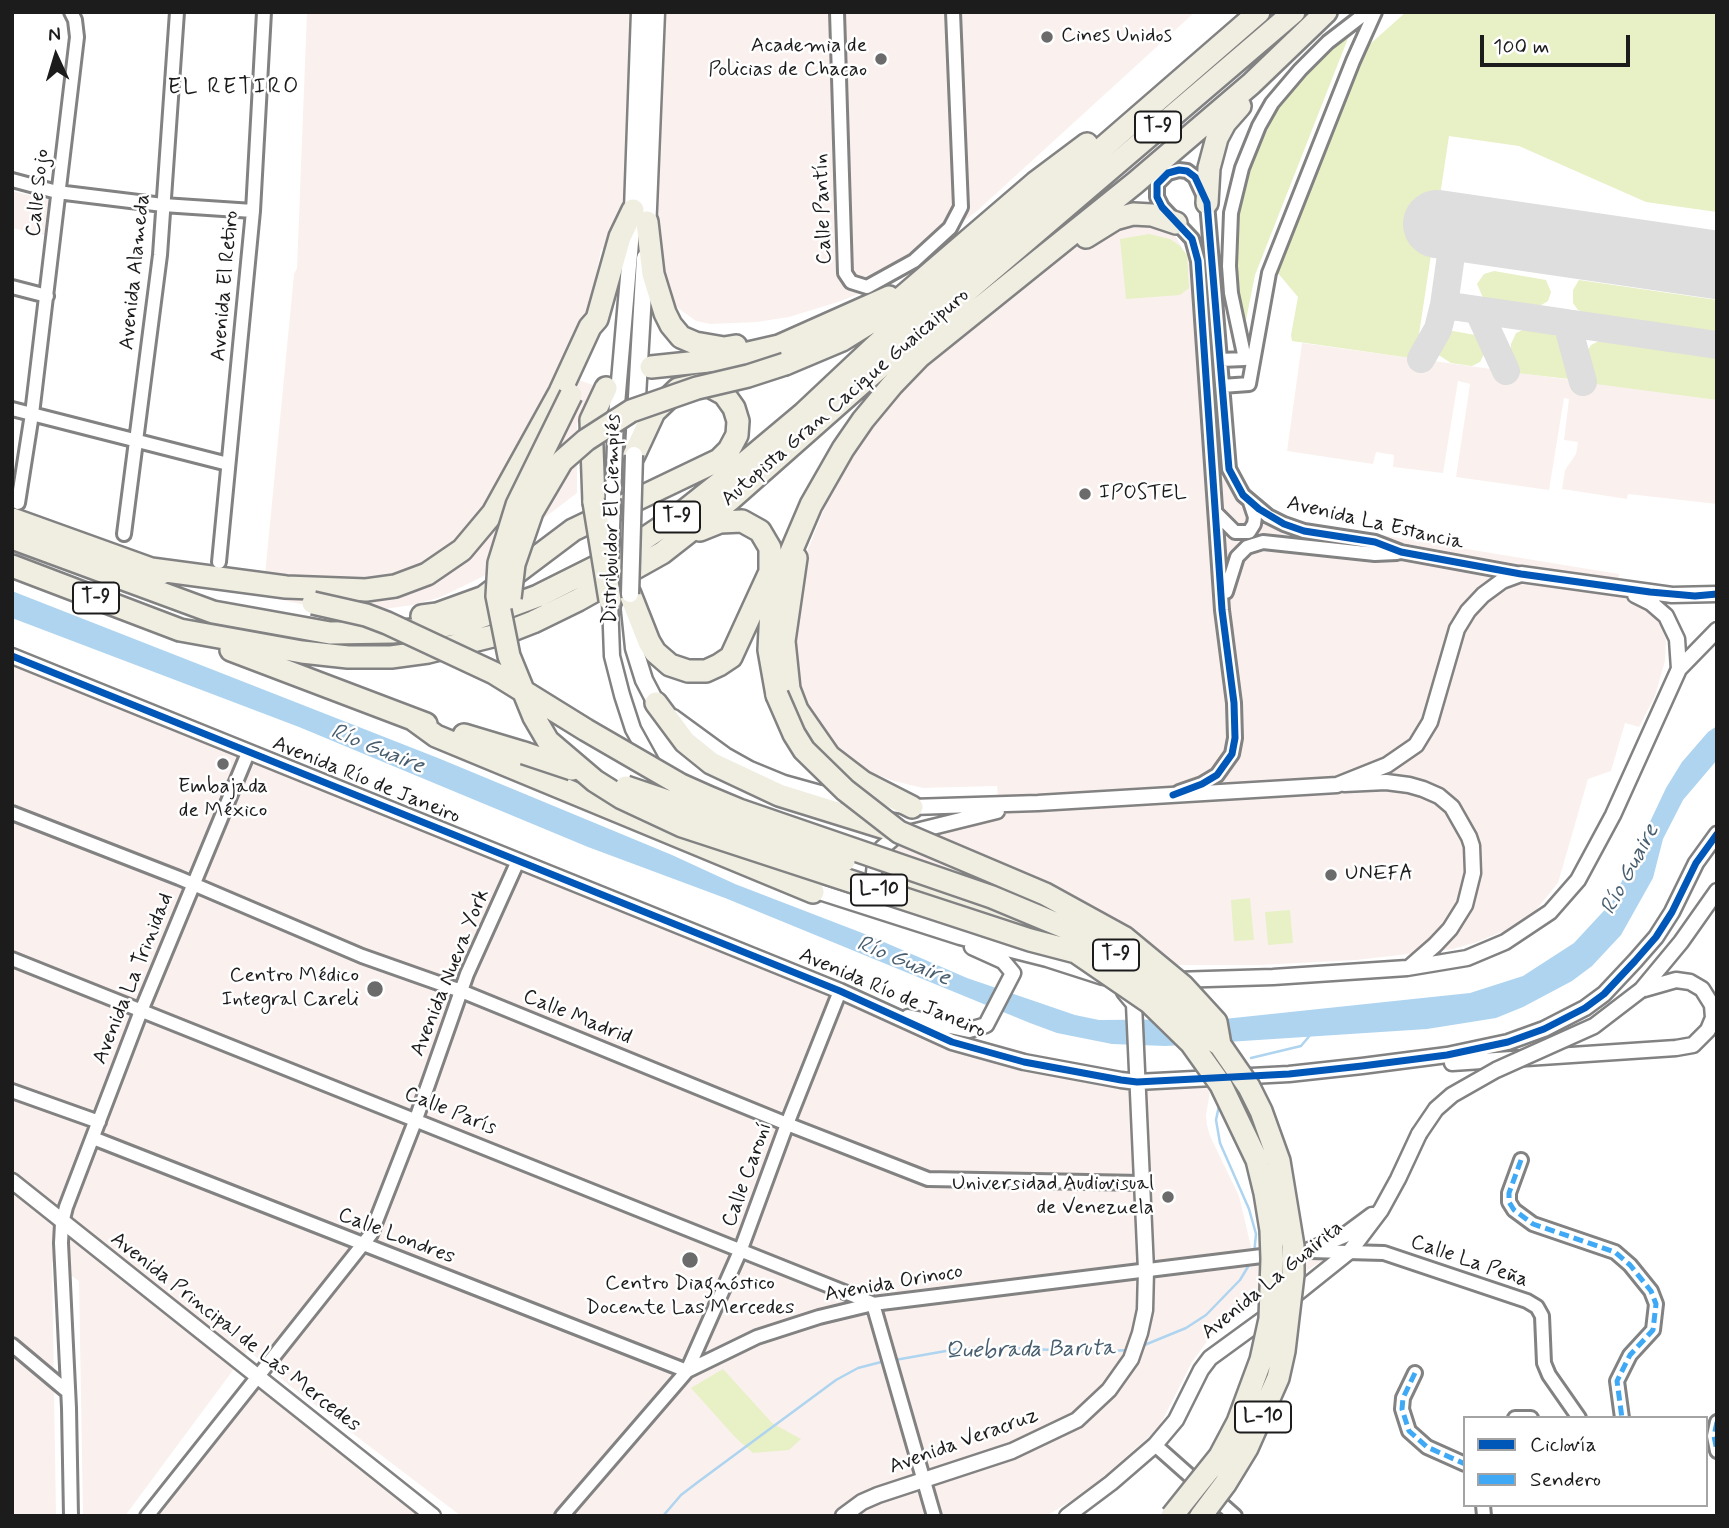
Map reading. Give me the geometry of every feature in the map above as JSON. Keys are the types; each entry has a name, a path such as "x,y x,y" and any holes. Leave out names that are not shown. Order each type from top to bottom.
{"highway":[{"name":"Autopista Gran Cacique Guaicaipuro","path":"12,538 213,612 330,633 393,632 458,623 538,596 620,555 678,516 804,412 887,335 1259,12"},
{"name":"Autopista Gran Cacique Guaicaipuro","path":"12,566 180,630 278,648 348,657 391,657 428,652 496,636 533,622 662,553 731,499 879,367 1294,12"},
{"path":"899,832 845,790 804,750 793,734 777,695 769,650 771,608 776,587 811,505 843,449 892,385 920,356 1233,100 1326,12"},
{"path":"548,741 541,714 517,651 511,624 510,593 521,539 546,485 562,461 586,440 631,411 696,388 748,376 785,363 842,340 879,317 1035,183 1210,53"},
{"path":"1023,244 1054,230 1247,76 1272,62"},
{"path":"1207,203 1209,169 1217,138 1225,123 1270,75 1272,62"},
{"path":"1044,257 1060,255 1093,232 1124,216 1141,213 1176,223"},
{"path":"548,741 534,717 509,656 497,596 499,563 517,505 572,395 598,331 597,319 620,237 640,216"},
{"path":"640,216 660,298 671,325 681,337 724,348 813,331"},
{"path":"651,367 730,357 792,342 891,297 911,291"},
{"path":"15,511 151,569 199,582 314,596 395,586 427,574 462,550 481,530 507,491 561,391 590,327 597,319"},
{"path":"168,594 330,623 365,624 437,614 485,597 573,530 719,460 730,450 736,438 738,424 735,410 726,396 714,388 698,385 681,388 654,412 634,455"},
{"path":"606,388 591,420 620,597 655,652 670,665 681,670 706,671 719,666 730,657 770,572 771,550 765,536 747,523 725,522 702,529 662,553"},
{"path":"800,532 784,641 789,689 797,710 830,756 863,782 912,807"},
{"name":"T-9","path":"314,596 387,623 495,673 586,730 699,793 739,810 992,897 1066,928 1112,952 1144,974 1174,1001 1202,1033 1220,1045"},
{"path":"180,630 414,720 436,736 813,892"},
{"path":"656,703 685,742 712,763 779,795 899,832 1045,894 1125,938 1183,986 1216,1022 1220,1045"},
{"name":"L-10","path":"414,720 524,753 1035,928 1131,988 1191,1043 1221,1085 1257,1160 1271,1230 1273,1281 1270,1319 1251,1392 1220,1456 1172,1516"},
{"name":"L-10","path":"548,741 564,757 613,793 682,826 1030,940 1076,952"},
{"name":"L-10","path":"1201,1516 1237,1467 1268,1404 1284,1351 1293,1275 1291,1233 1279,1161 1261,1111 1249,1087 1220,1045"}],"main road":[{"path":"640,12 640,216"},
{"path":"640,216 656,12"},
{"name":"Distribuidor El Ciempiés","path":"640,216 634,455 620,597 644,680 656,703"}],"street":[{"name":"Calle Sojo","path":"15,511 32,414 77,37 71,12"},
{"name":"Avenida Alameda","path":"124,534 160,255 177,12"},
{"name":"Avenida El Retiro","path":"219,562 253,211 264,12"},
{"name":"Calle Pantín","path":"837,12 845,273 855,285 867,287 914,261 950,228 961,207 953,12"},
{"path":"1220,360 1245,359 1231,293 1231,213 1242,168 1259,126 1272,103 1300,70 1328,42 1367,12"},
{"path":"1222,386 1249,384 1269,273 1375,12"},
{"name":"Avenida La Estancia","path":"1172,794 1202,784 1217,775 1233,754 1235,738 1234,704 1222,610 1198,261 1192,239 1162,207 1157,197 1157,184 1168,173 1187,171 1195,177 1207,203 1229,469 1235,483 1250,502 1268,516 1304,531 1375,542 1401,552 1521,574 1672,595 1717,594"},
{"path":"12,180 58,192 163,205 253,211"},
{"name":"Distribuidor El Ciempiés","path":"604,500 640,216"},
{"path":"12,287 47,296"},
{"path":"12,409 228,464"},
{"path":"1217,513 1235,532 1249,532 1255,517 1250,502"},
{"name":"Avenida La Estancia","path":"1222,610 1234,563 1247,547 1253,544 1279,542 1375,554 1401,552"},
{"path":"1337,785 1387,765 1416,745 1430,722 1457,629 1491,587 1521,574"},
{"path":"1618,588 1651,603 1666,616 1677,639 1679,669"},
{"name":"Distribuidor El Ciempiés","path":"620,597 612,656 633,729 644,752 673,795 697,823 813,892"},
{"path":"813,892 1107,978 1168,981 1307,975 1406,968 1467,958 1505,942 1543,917 1564,899 1589,862 1679,669 1717,630"},
{"name":"Avenida Río de Janeiro","path":"12,656 840,991 952,1042 1004,1058 1137,1082 1289,1074 1447,1055 1508,1042 1553,1025 1585,1008 1613,985 1656,937 1672,912 1696,863 1717,834"},
{"name":"Distribuidor El Ciempiés","path":"656,703 725,755 750,769 784,783 820,793 912,807 1032,803"},
{"name":"Avenida La Trinidad","path":"71,1516 62,1223 141,1011 248,753"},
{"path":"939,930 887,907 879,898 873,883 873,873 881,848 896,835 1032,803 1386,782 1423,789 1440,796 1452,807 1472,846 1473,873 1465,905 1436,945 1424,957 1406,968"},
{"name":"Calle Madrid","path":"12,813 192,884 362,956 461,991 928,1179 1142,1183"},
{"name":"Avenida Nueva York","path":"147,1516 371,1234 416,1119 461,991 518,861"},
{"name":"Avenida La Guairita","path":"1067,1516 1155,1445 1176,1420 1201,1370 1210,1358 1350,1251 1385,1201 1419,1134 1436,1109 1452,1095 1496,1070 1594,1026 1641,990 1681,942 1717,891"},
{"path":"898,1016 970,1030 986,1025 1013,973 1003,961 973,948 960,937"},
{"name":"Calle París","path":"12,959 873,1304"},
{"path":"1107,978 1139,1004 1137,1082"},
{"path":"1362,1066 1390,1068 1676,1048 1693,1045 1700,1041 1708,1030 1713,1018 1712,1005 1702,989 1690,982 1676,980 1641,990"},
{"path":"1137,1082 1135,1062 1139,1004 1153,985 1168,981"},
{"name":"Calle Caroní","path":"687,1371 741,1249 840,991"},
{"name":"Avenida Veracruz","path":"843,1516 862,1502 1012,1451 1077,1420 1109,1390 1131,1359 1145,1310 1146,1270 1137,1082"},
{"path":"12,1091 99,1122"},
{"name":"Calle Londres","path":"93,1138 687,1371"},
{"path":"1521,1160 1509,1193 1509,1202 1514,1210 1533,1224 1615,1252 1630,1265 1651,1291 1656,1304 1654,1330 1630,1355 1617,1381 1622,1416"},
{"name":"Avenida Principal de Las Mercedes","path":"12,1181 432,1516"},
{"path":"1307,1251 1345,1235 1385,1201"},
{"name":"Avenida Orinoco","path":"562,1516 687,1371 757,1337 819,1317 873,1304 1307,1251"},
{"name":"Calle La Peña","path":"1307,1251 1384,1253 1527,1301 1537,1307 1542,1315 1544,1363 1549,1375 1578,1416"},
{"path":"873,1304 934,1516"},
{"path":"12,1345 68,1392"},
{"path":"1415,1373 1403,1398 1402,1409 1409,1431 1427,1447 1463,1463"},
{"path":"1717,1422 1714,1436 1717,1451"},
{"path":"1155,1445 1235,1516"}],"shaded area":[{"path":"307,12 1195,12 977,211 889,277 861,293 789,317 757,322 710,324 696,321 671,303 664,292 658,244 601,249 590,311 564,375 593,385 577,424 577,493 527,531 484,576 441,597 413,605 377,610 324,609 263,596 294,274 297,268"},
{"path":"12,191 54,201 46,235 12,228"},
{"path":"1128,217 1168,229 1176,237 1187,257 1220,254 1231,442 1244,481 1277,515 1296,521 1619,574 1616,594 1643,605 1661,625 1666,640 1665,661 1655,696 1639,727 1625,723 1611,771 1588,779 1558,883 1535,911 1504,931 1453,949 1356,960 1260,965 1173,965 893,853 905,835 999,809 997,786 923,788 872,773 834,744 806,702 798,684 792,649 801,567 826,504 869,429 914,376 1087,238"},
{"path":"1302,343 1717,400 1717,504 1628,494 1627,499 1562,489 1565,470 1576,454 1578,442 1564,440 1569,399 1564,398 1549,490 1456,477 1470,384 1458,381 1443,473 1393,467 1394,455 1376,452 1373,464 1287,451"},
{"path":"12,661 648,920 965,1054 995,1063 1056,1074 1212,1080 1207,1125 1239,1196 1253,1255 1331,1255 1211,1336 1192,1362 1158,1429 1096,1483 1046,1516 461,1516 289,1385 248,1350 125,1516 83,1516 79,1281 52,1262 56,1516 12,1516"},
{"path":"255,1386 260,1386 422,1516 151,1516"}],"green space":[{"path":"1406,12 1717,12 1717,212 1646,202 1519,146 1449,136 1416,354 1411,358 1292,341 1298,297 1277,272 1369,45"},
{"path":"1354,23 1255,275 1245,325 1233,290 1231,232 1247,172 1285,94"},
{"path":"1149,234 1170,239 1187,255 1189,288 1180,295 1126,299 1120,239"},
{"path":"1494,271 1546,280 1551,292 1548,301 1538,307 1484,300 1477,284 1484,274"},
{"path":"1579,280 1717,300 1717,333 1578,310 1573,303 1573,290"},
{"path":"1527,328 1546,330 1558,337 1564,350 1569,379 1517,373 1511,344 1516,333"},
{"path":"1453,331 1475,335 1481,339 1485,352 1480,362 1472,366 1451,363 1437,354 1437,344 1446,333"},
{"path":"1601,340 1717,356 1717,400 1596,384 1592,380 1588,350 1591,345"},
{"path":"1250,898 1254,940 1234,941 1231,900"},
{"path":"1290,910 1293,943 1268,945 1265,912"},
{"path":"723,1369 772,1423 801,1439 789,1450 753,1453 735,1437 691,1388"}],"water":[{"name":"Río Guaire","path":"12,591 438,758 735,884 870,936 967,978 1075,1015 1099,1020 1224,1019 1470,993 1523,976 1574,943 1612,902 1666,788 1682,762 1708,732 1717,726 1717,760 1683,800 1663,839 1653,878 1621,935 1592,966 1572,981 1523,1007 1496,1018 1427,1029 1166,1046 1112,1044 1057,1033 1030,1023 725,898 588,847 299,727 12,618"}],"waterway":[{"path":"1251,1058 1301,1046 1311,1034"},
{"name":"Quebrada Baruta","path":"1220,1101 1216,1120 1220,1143 1249,1209 1256,1234 1254,1254"},
{"name":"Quebrada Baruta","path":"1142,1346 1186,1328 1206,1315 1240,1280 1252,1260"},
{"name":"Quebrada Baruta","path":"895,1360 957,1349 989,1347 1097,1352 1128,1350"},
{"name":"Quebrada Baruta","path":"663,1516 681,1495 836,1380 858,1368 885,1361"}],"taxiway":[{"path":"1455,227 1444,305 1717,345"},
{"path":"1421,359 1438,329 1444,305"},
{"path":"1478,310 1506,371"},
{"path":"1567,323 1583,382"}],"runway":[{"path":"1437,224 1717,265"}],"marked path":[{"path":"1521,1160 1509,1193 1509,1202 1514,1210 1533,1224 1615,1252 1630,1265 1651,1291 1656,1304 1653,1330 1630,1355 1617,1381 1622,1416"},
{"path":"1415,1373 1403,1398 1402,1409 1409,1431 1427,1447 1463,1463"},
{"path":"1717,1422 1714,1436 1717,1451"}],"cycle path":[{"path":"1173,795 1217,775 1232,754 1235,738 1234,703 1222,610 1198,261 1192,239 1162,207 1157,197 1157,184 1168,173 1187,171 1195,177 1207,203 1229,469 1243,495 1259,509 1284,524 1304,531 1375,542 1401,552 1521,574 1650,592 1695,596 1717,594"},
{"path":"12,656 840,991 952,1042 1024,1062 1137,1082 1289,1074 1447,1055 1508,1042 1544,1029 1585,1008 1604,994 1635,961 1656,937 1672,912 1696,863 1717,834"}],"place":[{"name":"Cines Unidos","path":"1047,37"},
{"name":"Academia de Policias de Chacao","path":"881,59"},
{"name":"IPOSTEL","path":"1085,494"},
{"name":"Embajada de México","path":"223,764"},
{"name":"UNEFA","path":"1331,875"},
{"name":"Centro Médico Integral Careli","path":"375,989"},
{"name":"Universidad Audiovisual de Venezuela","path":"1168,1197"},
{"name":"Centro Diagnóstico Docente Las Mercedes","path":"690,1260"}],"district":[{"name":"EL RETIRO","path":"234,88"}]}
